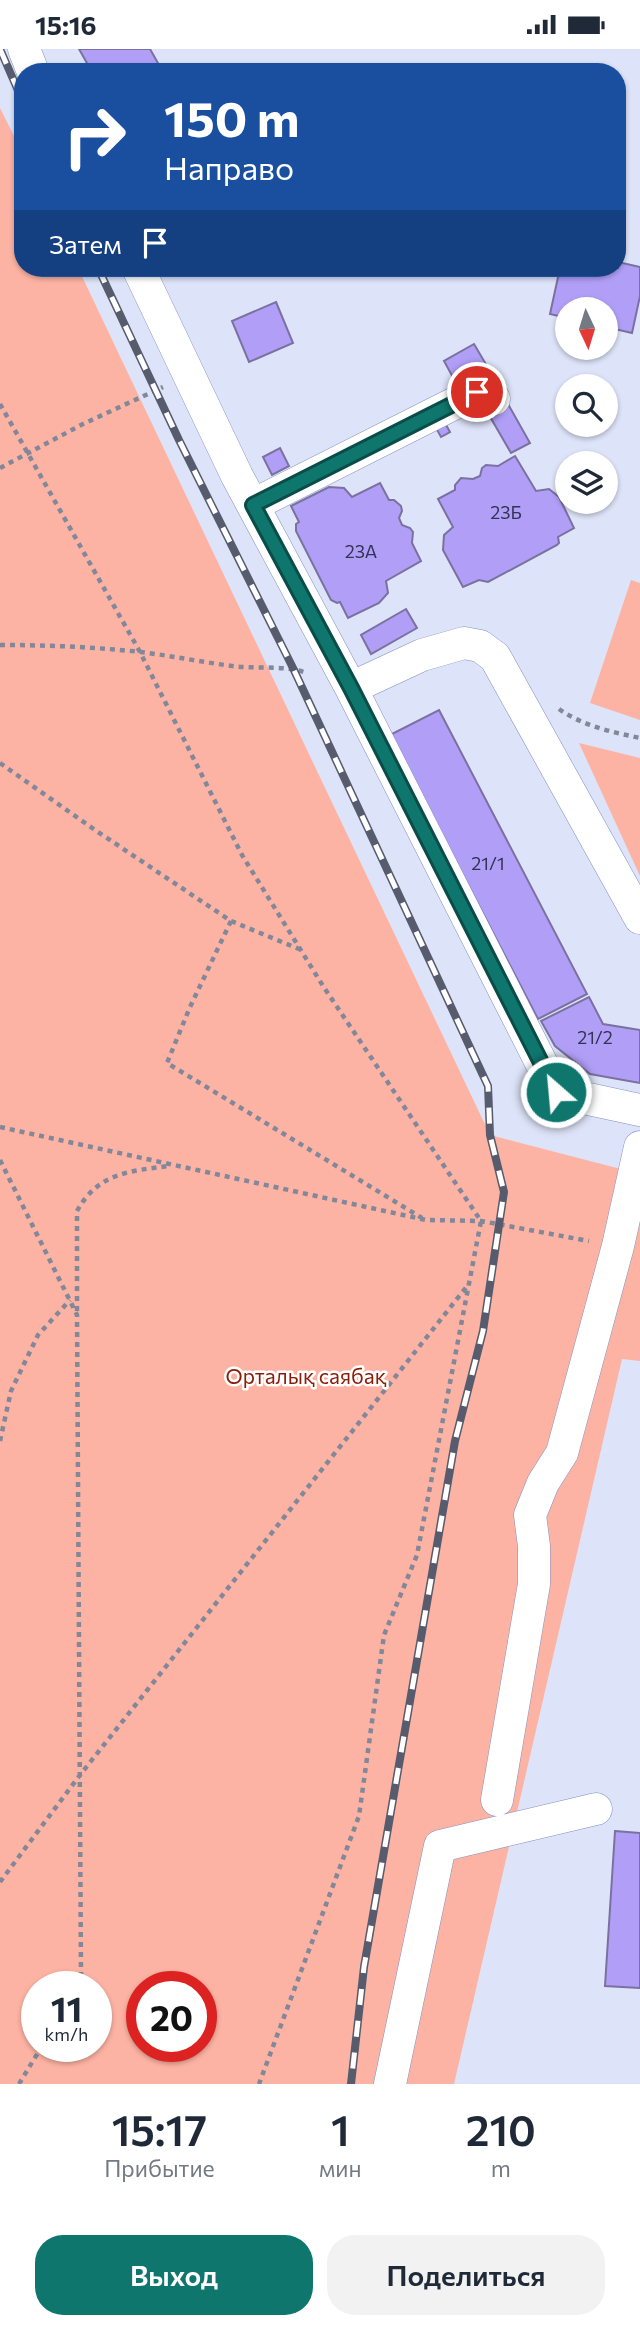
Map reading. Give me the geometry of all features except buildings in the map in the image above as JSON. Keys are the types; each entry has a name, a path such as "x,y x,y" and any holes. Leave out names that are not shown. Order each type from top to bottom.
{"street":[{"path":"142,277 253,505 351,688 556,1092 640,1110"},
{"path":"253,505 477,392 485,391 494,399"},
{"path":"351,688 422,655 464,643 480,646 495,657 640,918"},
{"path":"497,1800 534,1584 534,1546 530,1515 543,1483 562,1453 618,1246 640,1147"},
{"path":"390,2084 440,1846 596,1809"}],"path":[{"path":"0,468 83,424 141,399 188,374"},
{"path":"0,404 140,652 242,855 300,949 481,1221 417,1555 384,1635 359,1815 258,2084"},
{"path":"0,645 49,645 140,652 269,670 293,668 351,688"},
{"path":"549,702 570,716 603,730 640,738"},
{"path":"0,763 231,921 300,949"},
{"path":"231,921 167,1063 426,1220"},
{"path":"0,1127 426,1220 481,1221 618,1246"},
{"path":"0,1160 77,1315"},
{"path":"81,1971 77,1211 85,1197 100,1183 120,1173 175,1165"},
{"path":"0,1882 80,1775 470,1283"},
{"path":"0,1441 11,1391 38,1335 70,1300"},
{"path":"19,2084 32,2062"}],"green space":[{"name":"Орталық саябақ","path":"0,108 14,136 14,277 82,277 490,1135 640,1174 640,1361 622,1359 454,2084 0,2084"},
{"path":"631,580 640,583 640,720 590,703"},
{"path":"579,743 640,758 640,876"}],"railway":[{"path":"0,49 14,81"},
{"path":"102,277 179,440 293,668 488,1086 490,1135 504,1192 483,1331 455,1441 364,1967 351,2084"}],"route":[{"path":"477,392 253,505 351,688 556,1092"}]}
